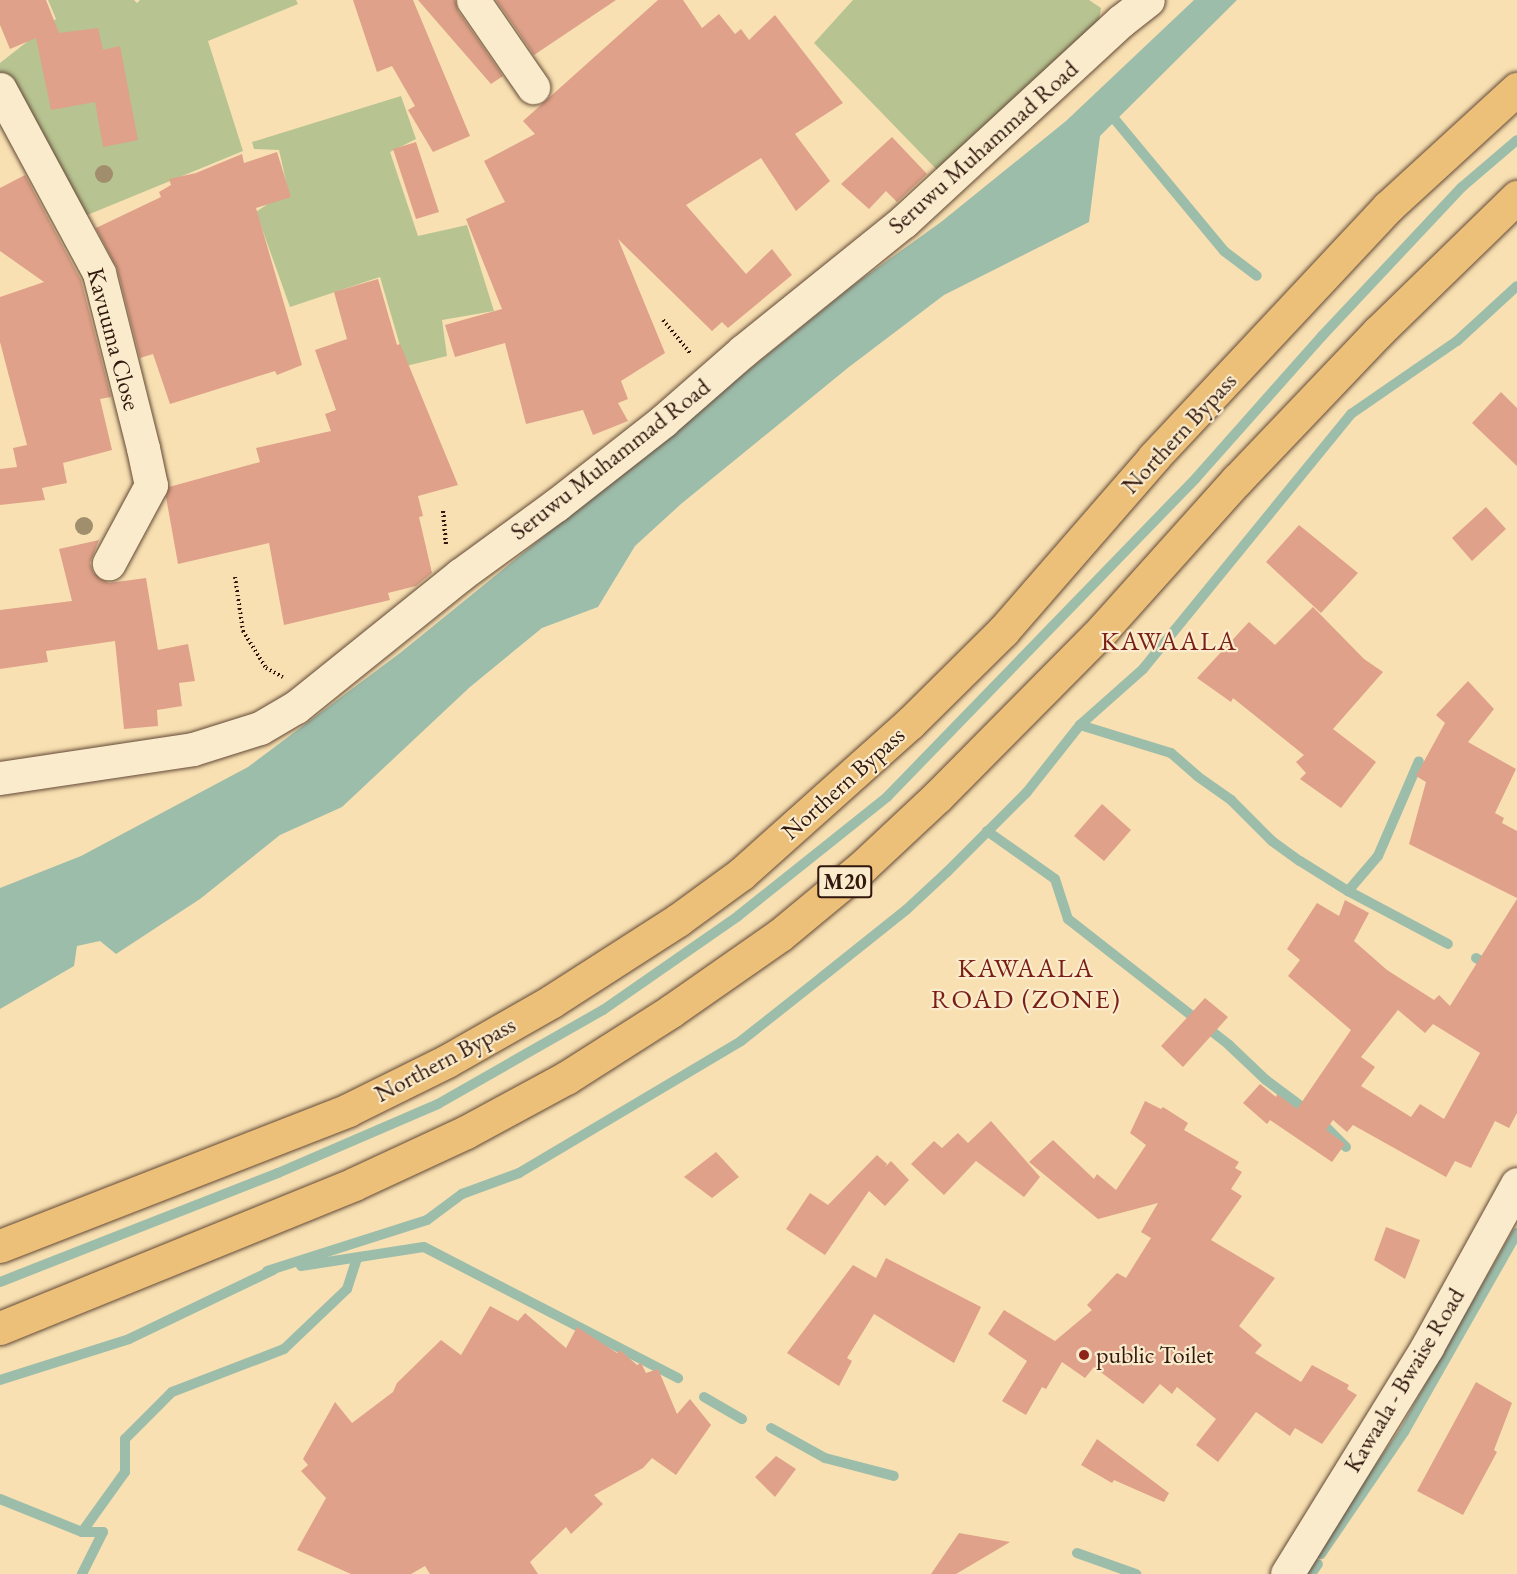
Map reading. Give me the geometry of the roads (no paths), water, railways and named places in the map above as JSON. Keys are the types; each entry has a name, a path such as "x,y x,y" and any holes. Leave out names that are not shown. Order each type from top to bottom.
{"highway":[{"name":"Northern Bypass","path":"0,1246 348,1110 447,1061 562,995 678,920 741,874 910,723 1004,632 1154,457 1388,207 1517,89"},
{"name":"M20","path":"0,1328 354,1184 466,1132 566,1078 671,1011 780,935 861,868 954,780 1104,628 1237,480 1378,332 1517,197"}],"street":[{"path":"473,0 533,87"},
{"name":"Seruwu Muhammad Road","path":"0,778 193,749 260,728 316,692 460,575 556,505 654,428 903,222 1121,21 1148,0"},
{"name":"Kavuuma Close","path":"0,89 99,273 143,448 151,485 109,563"},
{"name":"Kawaala - Bwaise Road","path":"1287,1574 1427,1347 1517,1184"}],"waterway":[{"path":"1107,110 1224,251 1257,276"},
{"path":"0,1282 278,1173 438,1104 603,1010 738,916 887,797 1196,478 1322,336 1462,187 1517,140"},
{"path":"267,1271 427,1220 462,1194 519,1173 741,1041 906,910 1027,792 1080,725 1143,669 1351,414 1457,341 1517,286"},
{"path":"1080,725 1171,753 1197,776 1231,800 1272,841 1300,861 1348,891 1448,944"},
{"path":"1348,891 1378,856 1419,761"},
{"path":"987,831 1055,879 1068,919 1229,1045 1266,1080 1317,1118 1346,1147"},
{"path":"1476,958 1491,967"},
{"path":"1321,1554 1404,1432 1517,1233"},
{"path":"301,1266 424,1247 678,1378"},
{"path":"82,1532 125,1472 125,1439 172,1392 284,1349 347,1289 357,1258"},
{"path":"0,1380 129,1339 273,1270"},
{"path":"704,1397 742,1419"},
{"path":"771,1428 825,1458 894,1476"},
{"path":"0,1499 82,1532 103,1532 82,1574"},
{"path":"1077,1553 1136,1574"},
{"path":"1311,1574 1318,1564"}],"place":[{"name":"public Toilet","path":"1084,1355"}],"district":[{"name":"KAWAALA","path":"1169,641"},
{"name":"KAWAALA ROAD (ZONE)","path":"1026,982"}]}
